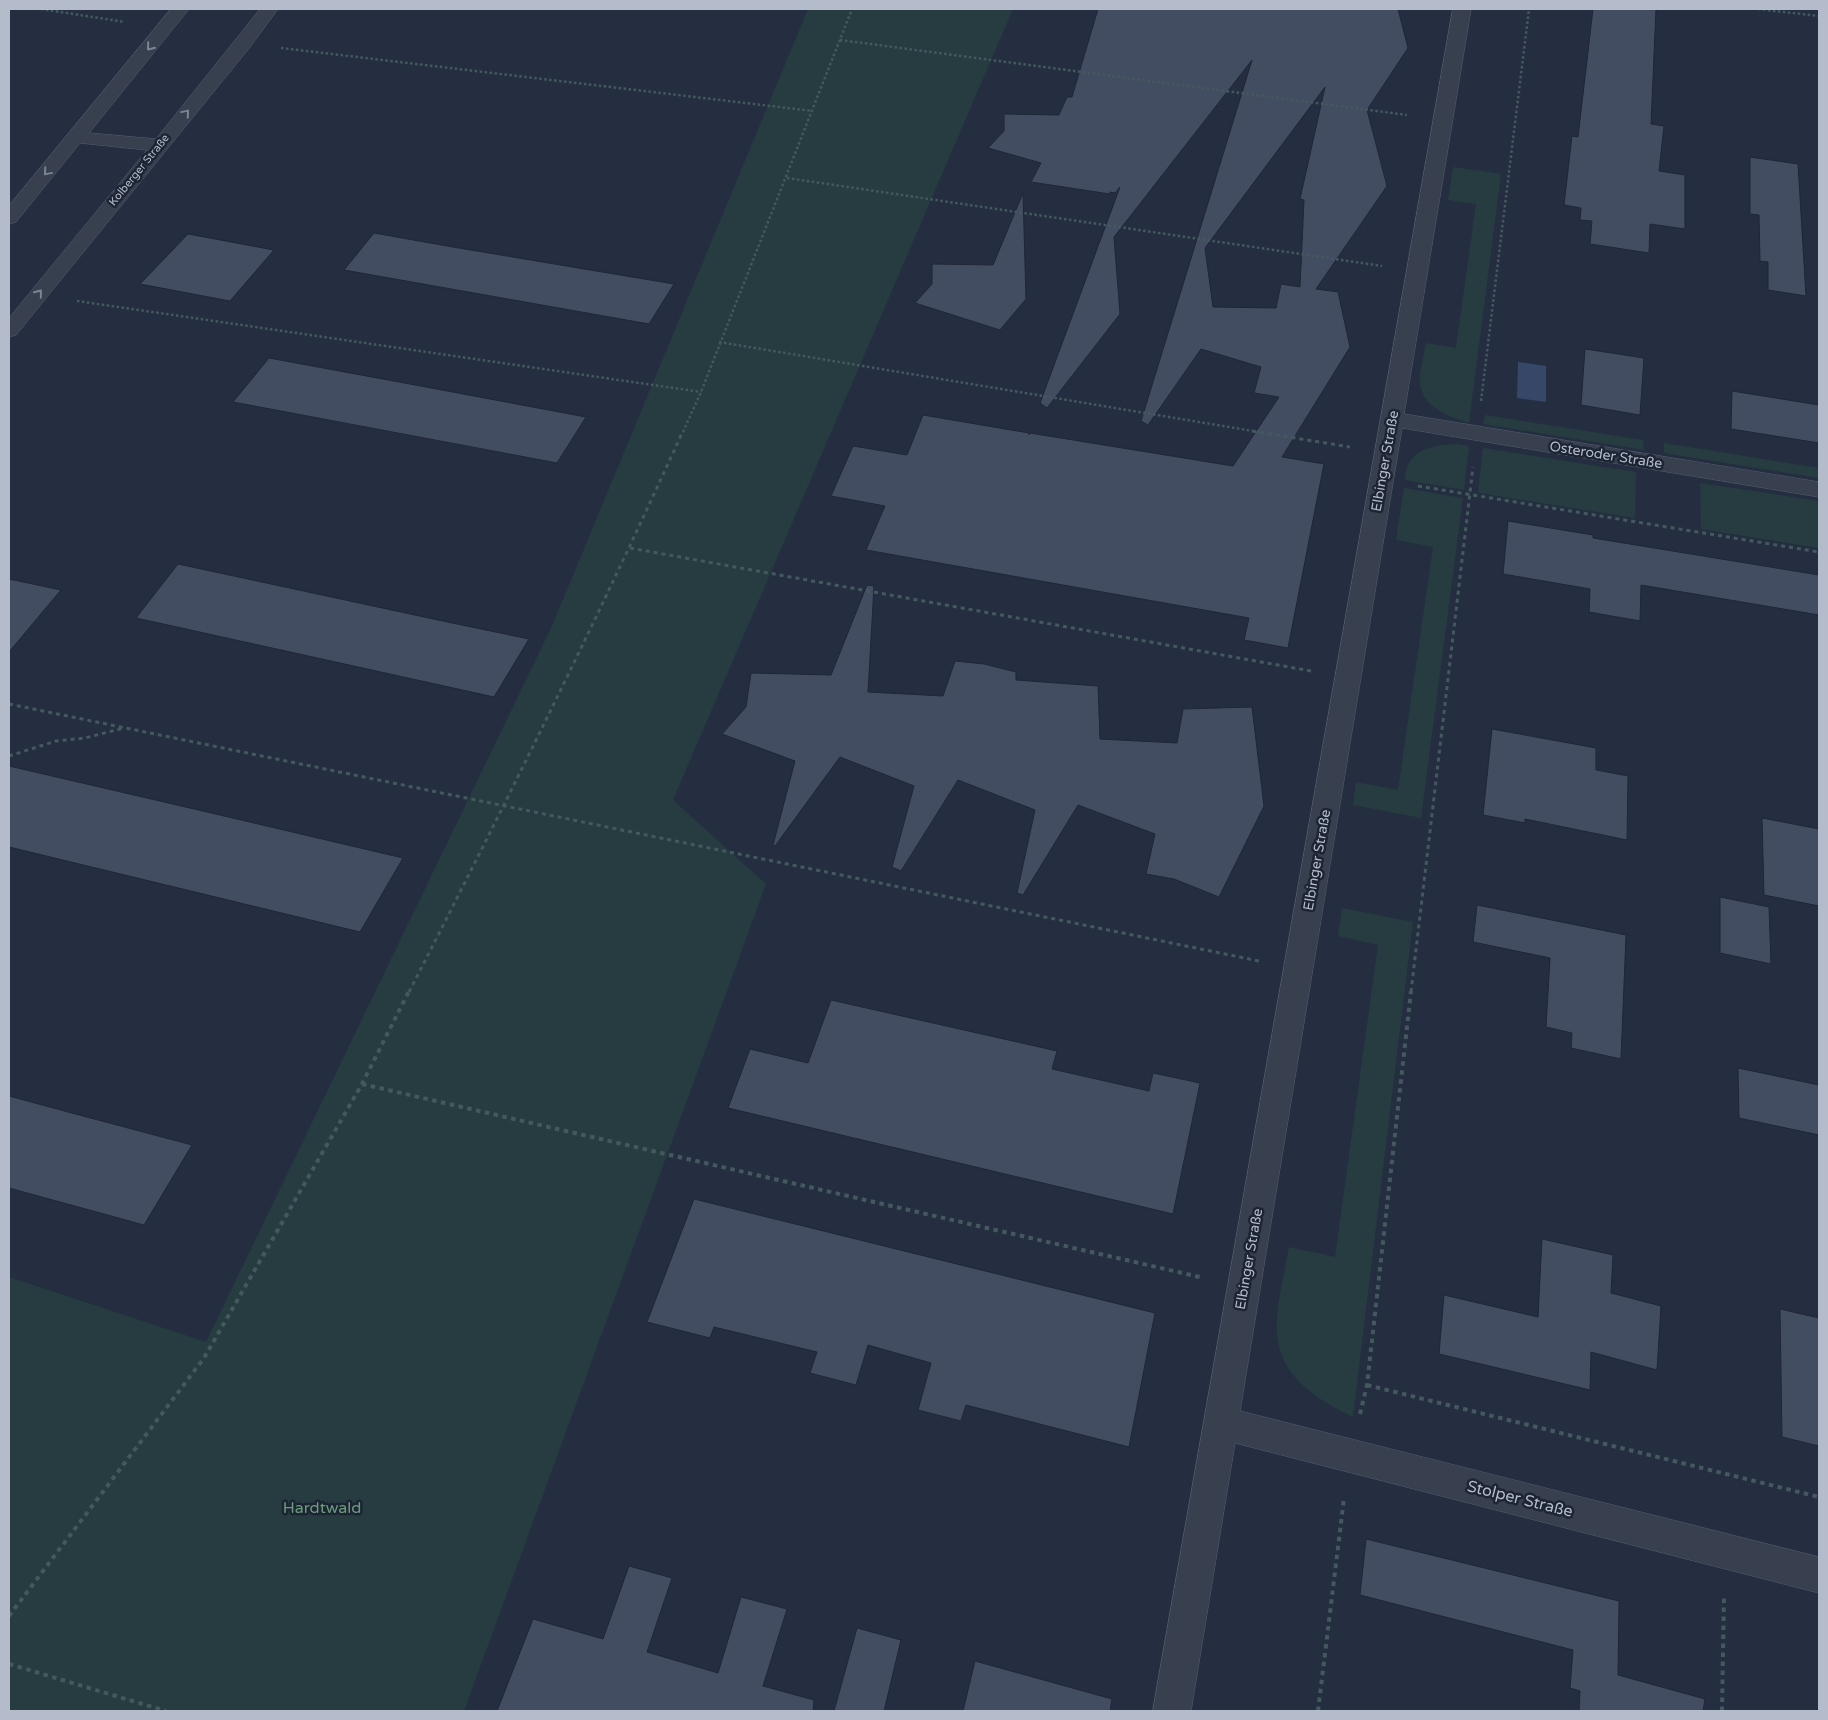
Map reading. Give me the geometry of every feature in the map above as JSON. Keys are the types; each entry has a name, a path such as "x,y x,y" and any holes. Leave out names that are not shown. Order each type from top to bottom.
{"street":[{"path":"9,218 180,9"},
{"name":"Kolberger Straße","path":"9,332 37,295 244,43 269,9"},
{"name":"Elbinger Straße","path":"1172,1711 1462,9"},
{"path":"76,137 159,145"},
{"name":"Osteroder Straße","path":"1392,419 1819,490"},
{"name":"Stolper Straße","path":"1221,1423 1819,1575"}],"path":[{"path":"42,9 164,28"},
{"path":"9,1616 204,1358 362,1084 505,804 630,548 701,392 719,342 787,178 852,9"},
{"path":"1318,1711 1349,1456 1367,1385 1469,494 1478,434 1529,9"},
{"path":"1758,9 1819,16"},
{"path":"840,40 1444,119"},
{"path":"244,43 812,111"},
{"path":"787,178 1417,271"},
{"path":"37,295 701,392"},
{"path":"719,342 1384,467 1469,494 1819,552"},
{"path":"630,548 1348,678"},
{"path":"9,704 505,804 619,830 1298,969"},
{"path":"9,756 56,741 86,738 125,728"},
{"path":"362,1084 1245,1287"},
{"path":"1367,1385 1819,1497"},
{"path":"1722,1711 1724,1551"},
{"path":"9,1664 166,1711"}],"green space":[{"name":"Hardtwald","path":"808,9 1013,9 673,800 766,884 464,1711 9,1711 9,1277 206,1342 552,626"},
{"path":"1453,167 1501,174 1469,423 1445,414 1431,404 1425,398 1420,383 1426,343 1456,348 1476,204 1448,200"},
{"path":"1485,415 1643,440 1644,450 1483,424"},
{"path":"1664,443 1819,468 1819,478 1664,453"},
{"path":"1457,444 1469,446 1464,490 1405,480 1406,470 1410,462 1422,451 1438,446"},
{"path":"1483,448 1636,472 1635,518 1478,493"},
{"path":"1700,483 1819,501 1819,548 1701,529"},
{"path":"1404,488 1463,498 1421,818 1353,805 1356,782 1398,790 1433,547 1396,540"},
{"path":"1342,908 1413,922 1353,1417 1314,1395 1293,1375 1285,1363 1277,1334 1279,1302 1289,1247 1335,1257 1378,945 1338,936"}],"water":[{"path":"1518,362 1546,366 1546,402 1517,398"}],"building":[{"path":"1098,9 1398,9 1408,48 1367,110 1387,186 1316,289 1338,292 1350,347 1282,457 1324,464 1288,648 1244,640 1249,618 866,550 885,506 831,496 853,446 907,455 923,415 1029,433 1029,435 1030,433 1233,466 1279,397 1254,393 1261,367 1201,349 1148,425 1141,421 1252,60 1114,237 1120,314 1047,408 1040,403 1120,187 1115,193 1110,192 1110,194 1031,182 1041,163 988,148 1004,131 1004,114 1059,115 1067,97 1072,97","holes":["1325,87 1300,199 1304,200 1300,287 1281,284 1276,308 1213,307 1205,248"]},
{"path":"1593,9 1656,9 1651,124 1664,126 1659,171 1685,175 1685,229 1650,224 1649,253 1590,244 1592,221 1580,220 1581,208 1564,205 1572,136 1578,137"},
{"path":"1750,157 1798,164 1806,296 1768,290 1768,262 1760,261 1759,215 1750,214"},
{"path":"1023,193 1026,299 1000,330 915,303 932,284 932,264 993,265"},
{"path":"374,233 674,284 649,324 344,270"},
{"path":"188,234 274,250 230,301 140,284"},
{"path":"1585,349 1644,358 1640,415 1581,405"},
{"path":"269,358 586,417 557,463 233,402"},
{"path":"1732,391 1819,405 1819,443 1731,429"},
{"path":"1508,521 1593,535 1593,538 1819,575 1819,615 1641,585 1640,621 1589,612 1590,589 1503,574"},
{"path":"178,564 529,639 494,697 136,618"},
{"path":"9,579 61,590 9,652"},
{"path":"867,585 874,586 868,692 943,696 955,661 984,664 1016,672 1016,680 1098,686 1100,739 1177,743 1183,709 1252,707 1264,806 1219,897 1174,879 1146,874 1155,834 1078,805 1023,895 1017,893 1035,810 958,780 901,871 892,867 914,786 840,757 775,846 773,845 795,761 722,734 746,707 751,673 831,675"},
{"path":"1492,729 1596,748 1596,770 1628,776 1627,840 1525,819 1525,823 1483,815"},
{"path":"9,766 403,858 360,932 9,847"},
{"path":"1762,818 1819,829 1819,906 1764,895"},
{"path":"1720,897 1769,907 1771,964 1720,953"},
{"path":"1477,905 1626,935 1621,1059 1571,1048 1572,1033 1546,1027 1550,958 1473,942"},
{"path":"831,1000 1057,1051 1052,1069 1149,1091 1153,1073 1200,1083 1173,1214 728,1108 750,1049 808,1063"},
{"path":"1738,1068 1819,1085 1819,1135 1739,1118"},
{"path":"9,1096 192,1145 144,1225 9,1188"},
{"path":"694,1199 1155,1313 1129,1447 966,1405 961,1421 918,1410 931,1363 868,1345 856,1385 810,1373 817,1352 714,1327 710,1338 647,1322"},
{"path":"1542,1239 1613,1255 1611,1293 1661,1306 1657,1370 1591,1352 1590,1390 1439,1354 1444,1295 1538,1317"},
{"path":"1780,1309 1819,1318 1819,1446 1782,1437"},
{"path":"1366,1539 1619,1601 1618,1675 1705,1699 1703,1711 1579,1711 1580,1691 1570,1688 1573,1650 1360,1595"},
{"path":"629,1566 672,1578 647,1652 718,1673 741,1597 787,1609 763,1686 814,1700 813,1711 497,1711 533,1619 603,1639"},
{"path":"857,1628 901,1640 884,1711 834,1711"},
{"path":"975,1661 1112,1699 1110,1711 963,1711"}]}
